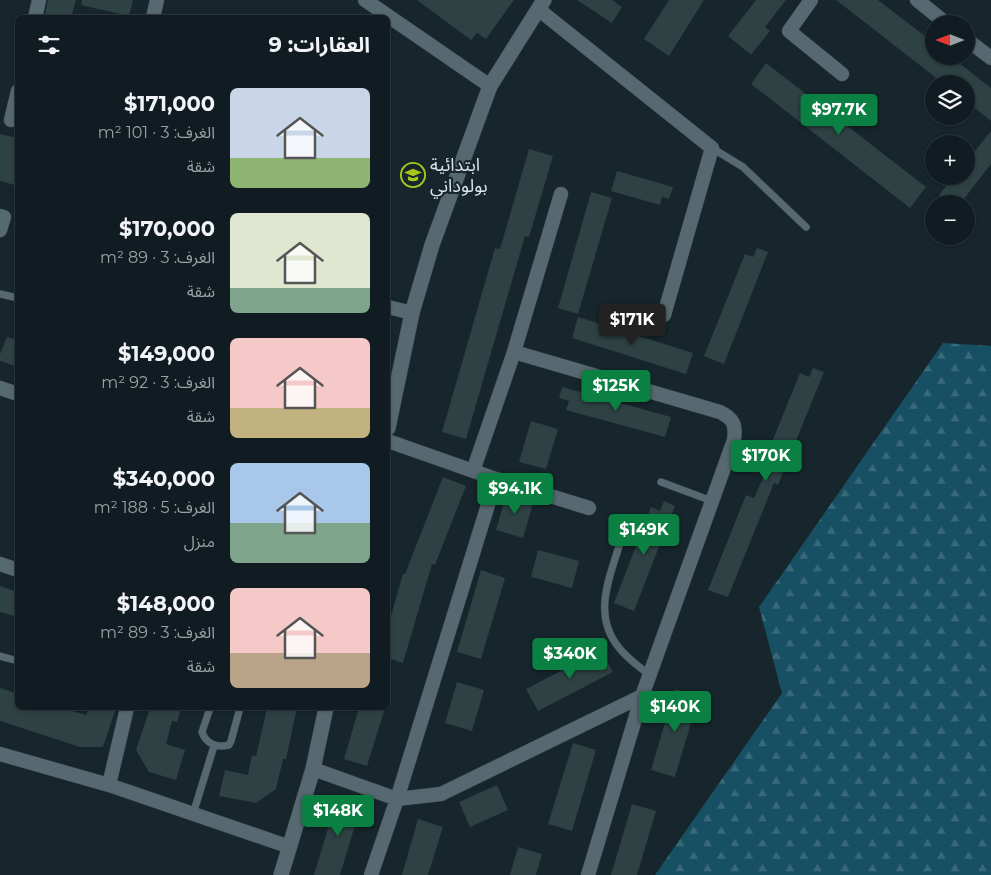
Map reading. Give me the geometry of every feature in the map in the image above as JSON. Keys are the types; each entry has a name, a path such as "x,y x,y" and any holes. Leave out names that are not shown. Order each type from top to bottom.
{"street":[{"path":"35,15 38,0"},
{"path":"154,15 157,0"},
{"path":"811,0 789,31 842,74"},
{"path":"917,0 936,15"},
{"path":"373,2 490,86"},
{"path":"390,418 412,314 432,245 490,86 541,4 712,148 664,315"},
{"path":"975,46 991,58"},
{"path":"11,120 15,103"},
{"path":"473,470 514,352 561,194"},
{"path":"390,308 412,314"},
{"path":"514,352 720,412 732,418 736,427 734,440 642,696 588,875"},
{"path":"0,388 15,393"},
{"path":"390,442 496,479 589,508"},
{"path":"371,875 496,479"},
{"path":"0,564 15,569"},
{"path":"313,769 396,799 441,794 642,696"},
{"path":"109,785 127,710"},
{"path":"282,875 313,769 326,710"},
{"path":"0,754 109,785 290,847"}],"lane":[{"path":"712,148 743,168 806,227"},
{"path":"0,294 15,297"},
{"path":"661,482 712,501"},
{"path":"621,540 604,595 606,626 620,649 649,675"},
{"path":"0,656 15,659"},
{"path":"209,710 202,732 204,738 214,746 229,745 239,710"},
{"path":"194,814 214,746"}],"green space":[{"path":"943,343 991,346 991,875 655,875 782,693 759,607"}],"building":[{"path":"48,0 76,0 72,15 45,15"},
{"path":"82,0 133,0 129,15 81,5"},
{"path":"417,0 514,0 486,39 477,33 471,40"},
{"path":"577,0 612,0 622,7 612,23"},
{"path":"669,0 704,0 669,56 644,39"},
{"path":"756,0 786,0 765,27 770,31 751,55 728,36"},
{"path":"836,0 878,0 925,36 925,65 962,65 974,75 932,75"},
{"path":"766,63 926,187 910,208 751,84"},
{"path":"975,76 991,88 991,121 975,108"},
{"path":"991,131 991,164 975,185 975,151"},
{"path":"0,134 15,137 15,185 0,181"},
{"path":"529,149 553,156 529,237 525,236 466,439 442,432 495,248 500,249"},
{"path":"617,171 673,187 669,199 662,197 660,205 611,191"},
{"path":"947,185 975,185 967,195 939,195"},
{"path":"591,192 612,198 578,314 558,308"},
{"path":"757,248 768,252 724,364 704,356 745,254 753,257"},
{"path":"578,317 693,353 686,374 572,338"},
{"path":"7,337 15,339 15,366 0,361 0,354"},
{"path":"813,368 824,372 778,485 774,483 728,597 708,590 746,495 754,498 766,471 761,469 800,373 809,377"},
{"path":"562,387 671,417 665,437 566,410 569,401 559,398"},
{"path":"531,421 558,429 546,469 519,462"},
{"path":"443,477 466,486 435,565 432,564 403,663 390,659 390,619 403,574 405,574"},
{"path":"507,492 534,500 523,538 496,530"},
{"path":"664,501 675,506 634,611 614,603 651,507 660,511"},
{"path":"538,550 579,561 572,588 531,577"},
{"path":"481,570 505,578 481,659 457,652"},
{"path":"0,586 15,591 15,616 0,612"},
{"path":"601,650 613,672 538,711 526,689"},
{"path":"457,682 484,690 472,731 445,723"},
{"path":"0,688 15,693 15,710 69,710 86,715 88,710 115,710 103,747 80,747 0,721"},
{"path":"675,689 699,696 675,777 651,770"},
{"path":"149,710 180,710 177,722 172,721 166,744 185,750 176,780 149,772 136,750"},
{"path":"267,710 297,710 286,759 283,759 276,789 256,803 219,796 225,770 248,775 252,755 256,756"},
{"path":"358,710 384,710 367,766 344,759"},
{"path":"573,743 596,750 572,831 548,824"},
{"path":"497,785 508,810 470,827 459,802"},
{"path":"338,795 362,802 340,875 314,875"},
{"path":"632,804 656,811 637,875 611,875"},
{"path":"418,819 443,827 428,875 402,875"},
{"path":"518,847 542,854 536,875 510,875"}],"place":[{"name":"ابتدائية بولوداني","path":"413,175"}]}
